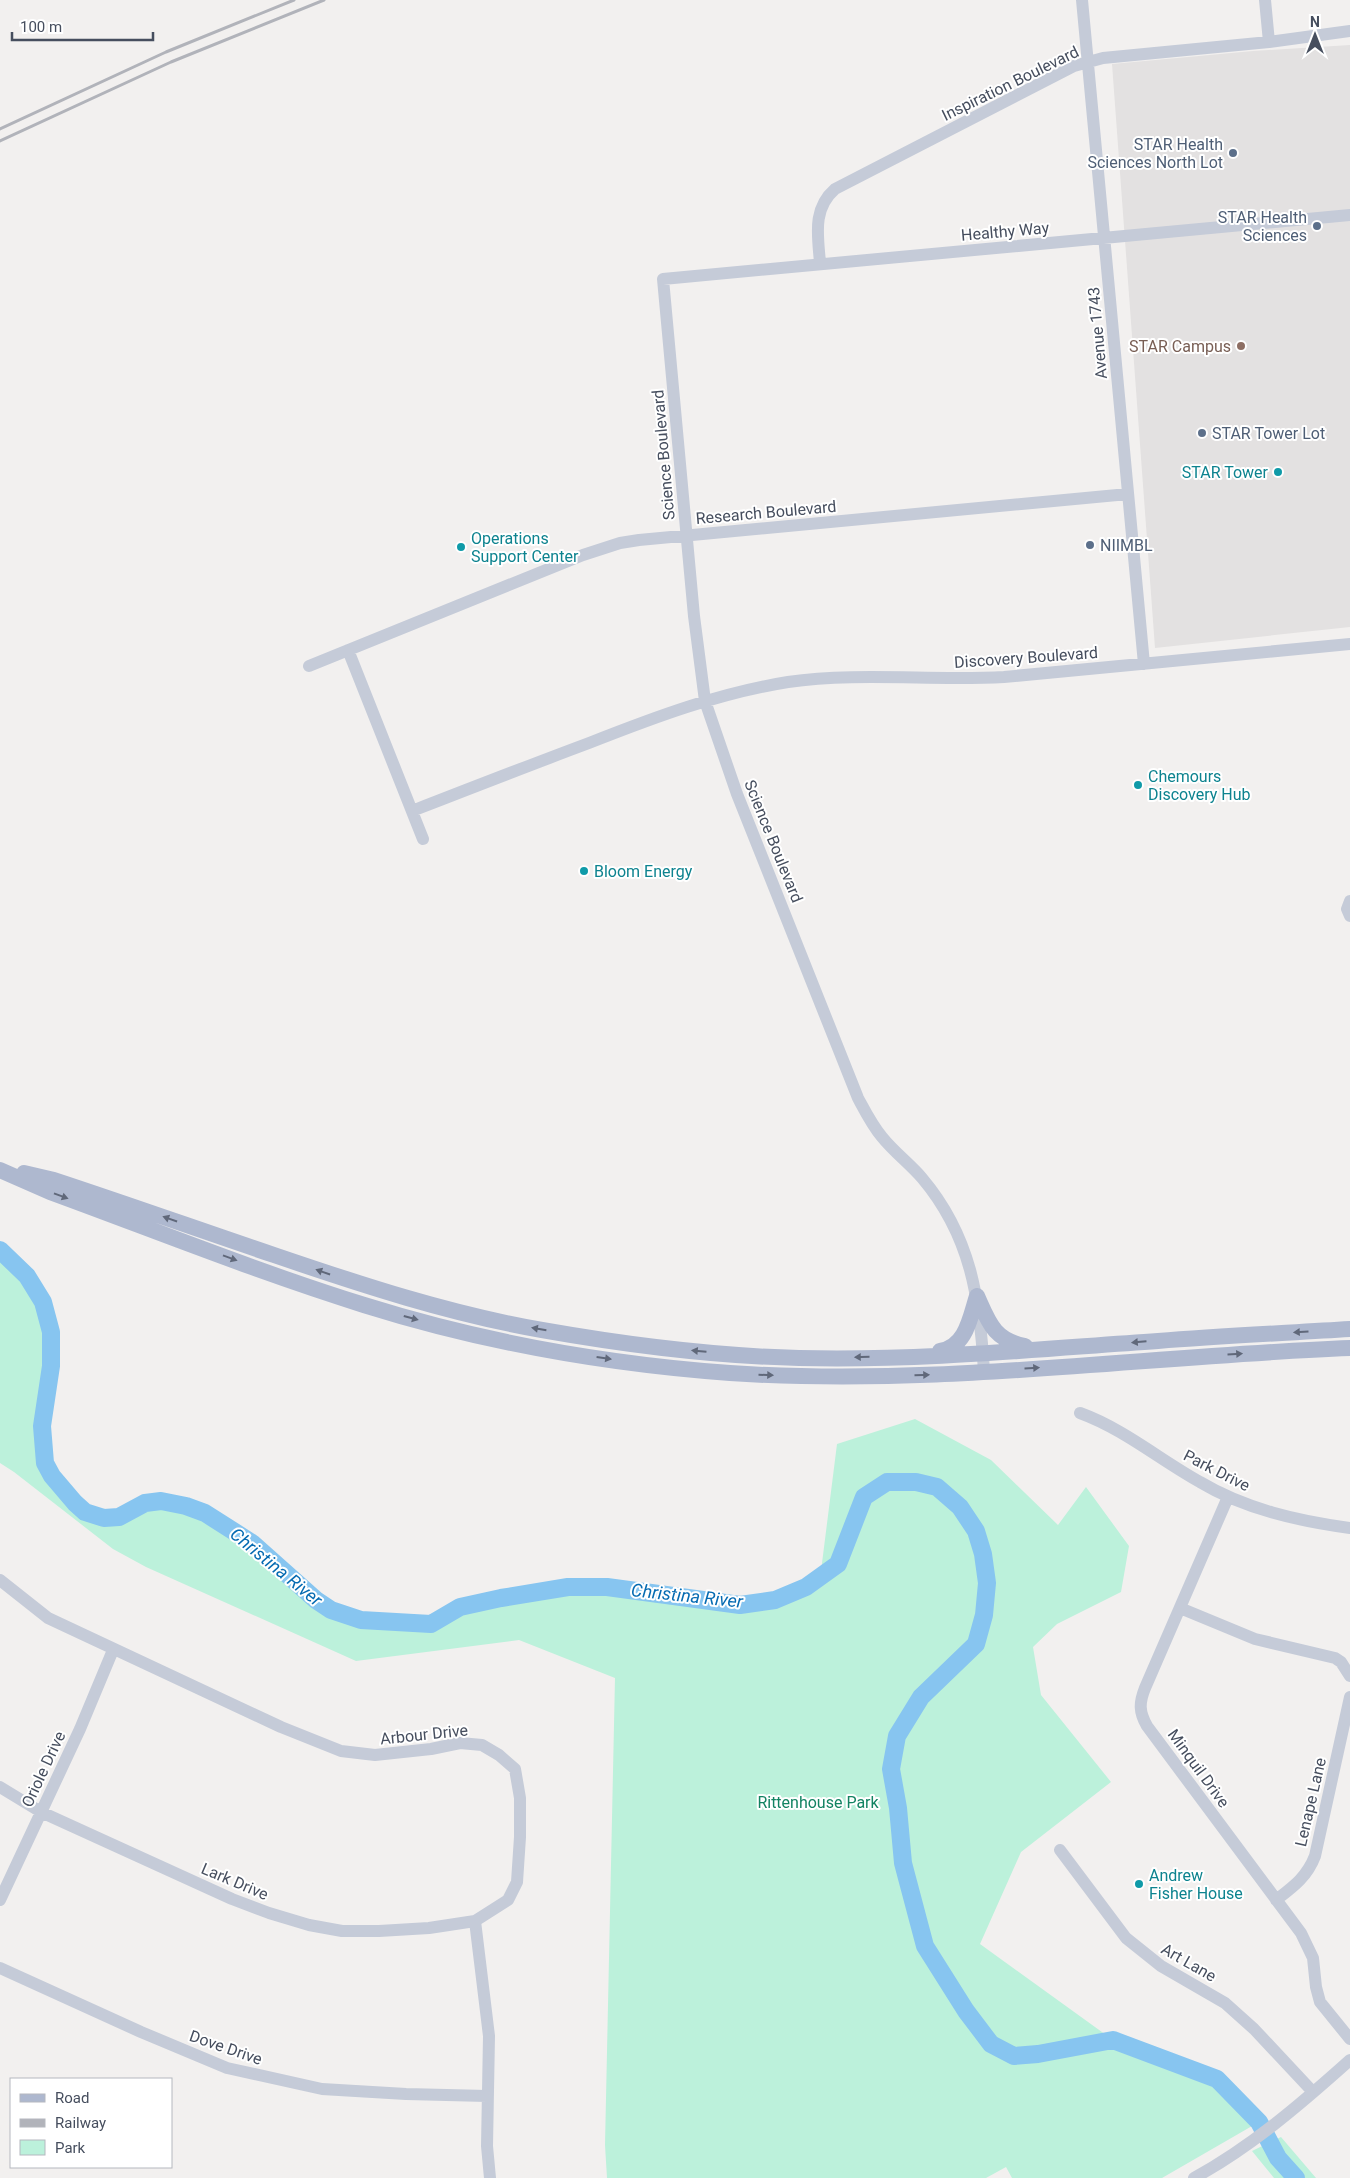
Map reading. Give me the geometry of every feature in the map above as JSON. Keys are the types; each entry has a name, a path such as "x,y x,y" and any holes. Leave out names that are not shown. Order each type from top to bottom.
{"main road":[{"path":"0,1169 54,1180 370,1287 468,1314 529,1327 639,1344 734,1354 800,1358 910,1356 1050,1350 1156,1341 1350,1329"},
{"path":"0,1169 50,1192 364,1305 511,1342 624,1361 736,1373 874,1376 984,1372 1350,1348"},
{"path":"977,1296 997,1335 1009,1342 1023,1346 1050,1350"},
{"path":"910,1356 948,1350 959,1342 965,1332 977,1296"}],"street":[{"name":"Avenue 1743","path":"1082,0 1144,664"},
{"path":"1265,0 1269,42"},
{"name":"Inspiration Boulevard","path":"820,263 819,211 827,196 835,189 1088,61 1269,42 1350,31"},
{"name":"Healthy Way","path":"662,279 1350,215"},
{"name":"Science Boulevard","path":"662,279 686,535 705,701 737,794 858,1098 882,1137 921,1177 951,1218 967,1257 977,1296 984,1372"},
{"name":"Research Boulevard","path":"309,666 599,550 639,540 1128,494"},
{"name":"Discovery Boulevard","path":"412,811 681,708 771,686 815,679 976,679 1350,644"},
{"path":"348,650 423,839"},
{"path":"1350,901 1347,909 1350,916"},
{"name":"Park Drive","path":"1080,1413 1108,1425 1184,1473 1228,1497 1280,1514 1350,1528"},
{"name":"Minquil Drive","path":"1228,1497 1142,1696 1140,1710 1143,1718 1301,1933 1311,1950 1320,2002 1350,2038"},
{"name":"Arbour Drive","path":"0,1580 48,1618 112,1650 281,1727 341,1751 375,1755 460,1744 482,1745 499,1755 515,1769 520,1798 517,1882 508,1900 475,1921"},
{"path":"1180,1608 1255,1639 1335,1658 1341,1662 1350,1676"},
{"name":"Oriole Drive","path":"0,1900 80,1729 112,1650"},
{"name":"Lenape Lane","path":"1276,1900 1301,1880 1307,1873 1315,1856 1350,1697"},
{"name":"Lark Drive","path":"0,1787 41,1812 232,1899 309,1925 342,1931 379,1931 429,1928 475,1921"},
{"name":"Art Lane","path":"1060,1850 1126,1938 1161,1966 1225,2003 1254,2029 1314,2092"},
{"path":"475,1921 489,2036 487,2146 490,2178"},
{"name":"Dove Drive","path":"0,1968 141,2032 227,2068 322,2089 487,2096"},
{"path":"1194,2178 1273,2124 1314,2092 1350,2060"}],"shaded area":[{"name":"STAR Campus","path":"1350,45 1350,627 1155,648 1112,64 1253,51"}],"green space":[{"name":"Rittenhouse Park","path":"0,1250 4,1252 51,1332 51,1366 42,1426 45,1463 52,1476 85,1512 112,1518 119,1517 145,1503 161,1501 186,1506 205,1513 252,1543 316,1600 331,1610 361,1620 431,1624 460,1607 568,1587 607,1587 740,1605 757,1603 791,1594 820,1579 837,1444 915,1419 991,1460 1058,1525 1086,1487 1129,1546 1121,1592 1057,1624 1033,1647 1041,1695 1111,1782 1021,1852 980,1944 1113,2040 1217,2079 1259,2122 1162,2178 1012,2178 1006,2167 986,2178 607,2178 605,2145 615,1678 519,1640 356,1661 146,1567 113,1549 0,1463"},
{"path":"1281,2137 1316,2178 1274,2178 1252,2151"}],"waterway":[{"name":"Christina River","path":"0,1250 27,1276 43,1302 51,1332 51,1366 42,1426 45,1463 52,1476 75,1503 85,1512 104,1518 119,1517 145,1503 161,1501 186,1506 205,1513 252,1543 316,1600 331,1610 361,1620 431,1624 460,1607 568,1587 607,1587 740,1605 775,1600 806,1587 838,1564 864,1497 887,1482 916,1482 937,1487 960,1507 976,1531 983,1554 987,1583 984,1615 976,1644 921,1697 897,1736 891,1769 898,1808 903,1863 925,1946 966,2011 991,2044 1014,2056 1038,2054 1113,2040 1217,2079 1259,2122 1278,2158 1296,2178"}],"railway":[{"path":"0,129 166,52 294,0"},
{"path":"0,141 171,62 324,0"}],"place":[{"name":"STAR Health Sciences North Lot","path":"1233,153"},
{"name":"STAR Health Sciences","path":"1317,226"},
{"name":"STAR Campus","path":"1241,346"},
{"name":"STAR Tower Lot","path":"1202,433"},
{"name":"STAR Tower","path":"1278,472"},
{"name":"NIIMBL","path":"1090,545"},
{"name":"Operations Support Center","path":"461,547"},
{"name":"Chemours Discovery Hub","path":"1138,785"},
{"name":"Bloom Energy","path":"584,871"},
{"name":"Andrew Fisher House","path":"1139,1884"}]}
